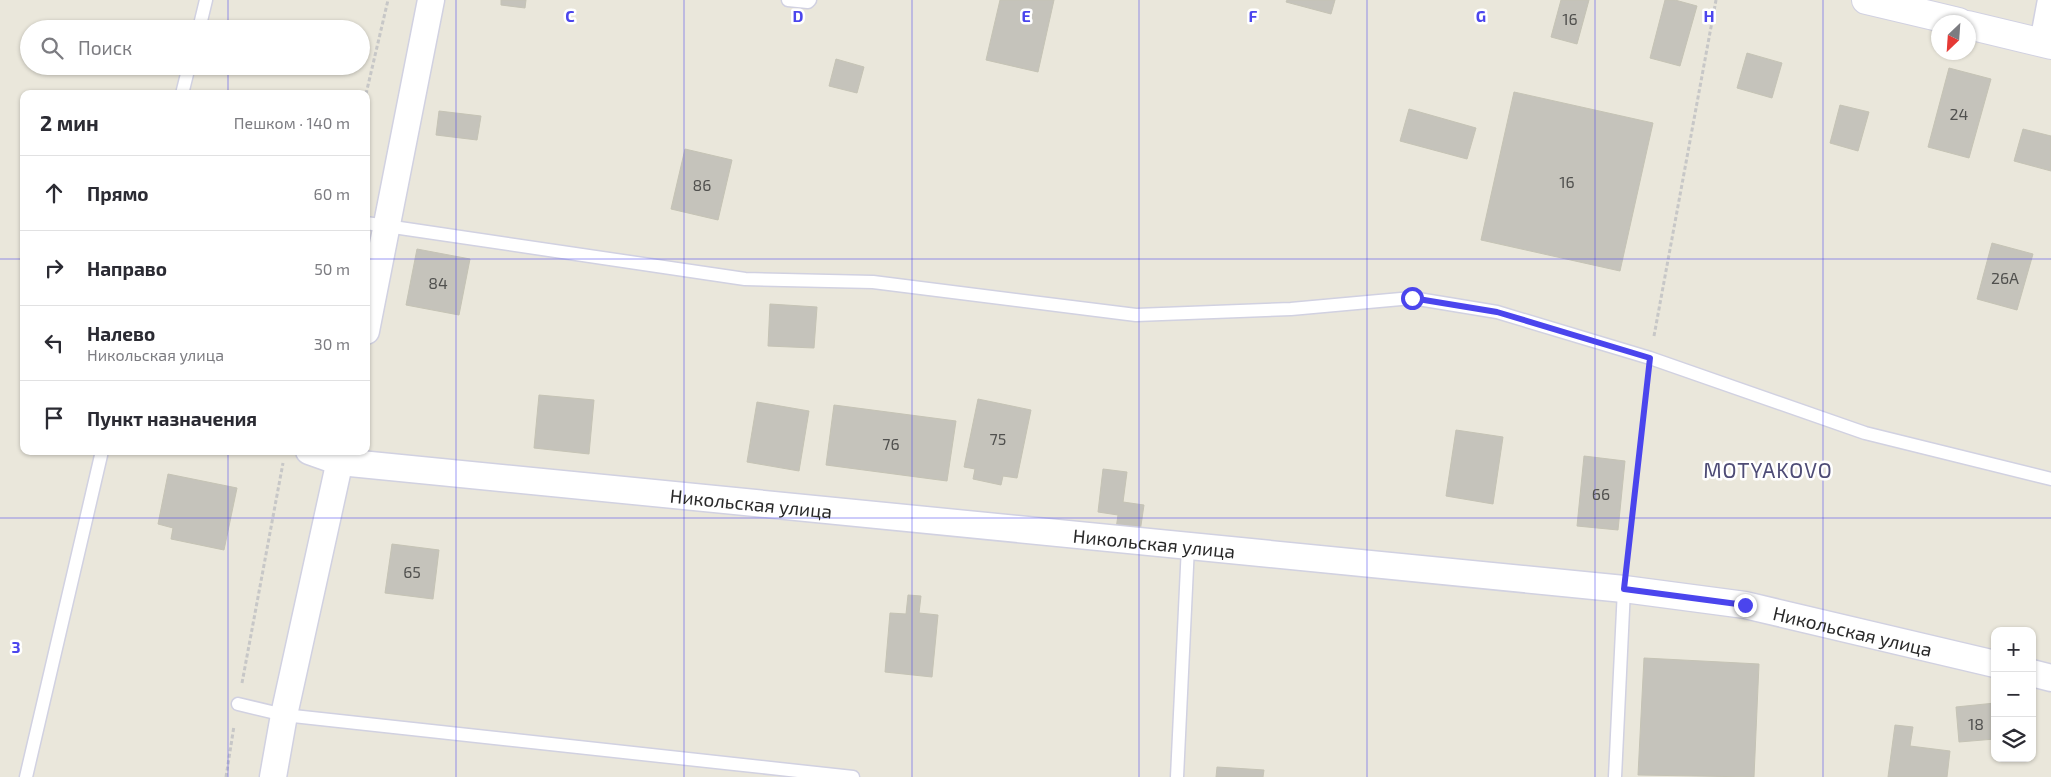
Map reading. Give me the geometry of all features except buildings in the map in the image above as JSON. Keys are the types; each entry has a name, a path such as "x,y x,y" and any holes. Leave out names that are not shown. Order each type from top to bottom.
{"main road":[{"path":"1866,0 1931,15"},
{"path":"1976,27 2047,44"}],"street":[{"path":"370,292 377,225 431,0"},
{"path":"2047,44 2050,0"},
{"path":"273,777 284,715 341,457"},
{"name":"Никольская улица","path":"341,457 1188,546 1624,589 1745,605 1991,663"},
{"path":"2036,674 2051,678"}],"lane":[{"path":"201,20 206,0"},
{"path":"788,0 808,2 810,0"},
{"path":"183,90 187,75"},
{"path":"377,225 745,279 873,282 1136,316 1292,309 1412,298 1497,312 1650,358 1865,432 2051,479"},
{"path":"26,777 101,455"},
{"path":"1177,777 1188,546"},
{"path":"1615,777 1624,589"},
{"path":"238,704 284,715 853,777"}],"path":[{"path":"367,90 388,0"},
{"path":"1624,589 1650,358 1716,0"},
{"path":"226,777 283,461"}],"district":[{"name":"MOTYAKOVO","path":"1768,469"}],"route":[{"path":"1412,298 1497,312 1650,358 1624,589 1745,605"}]}
